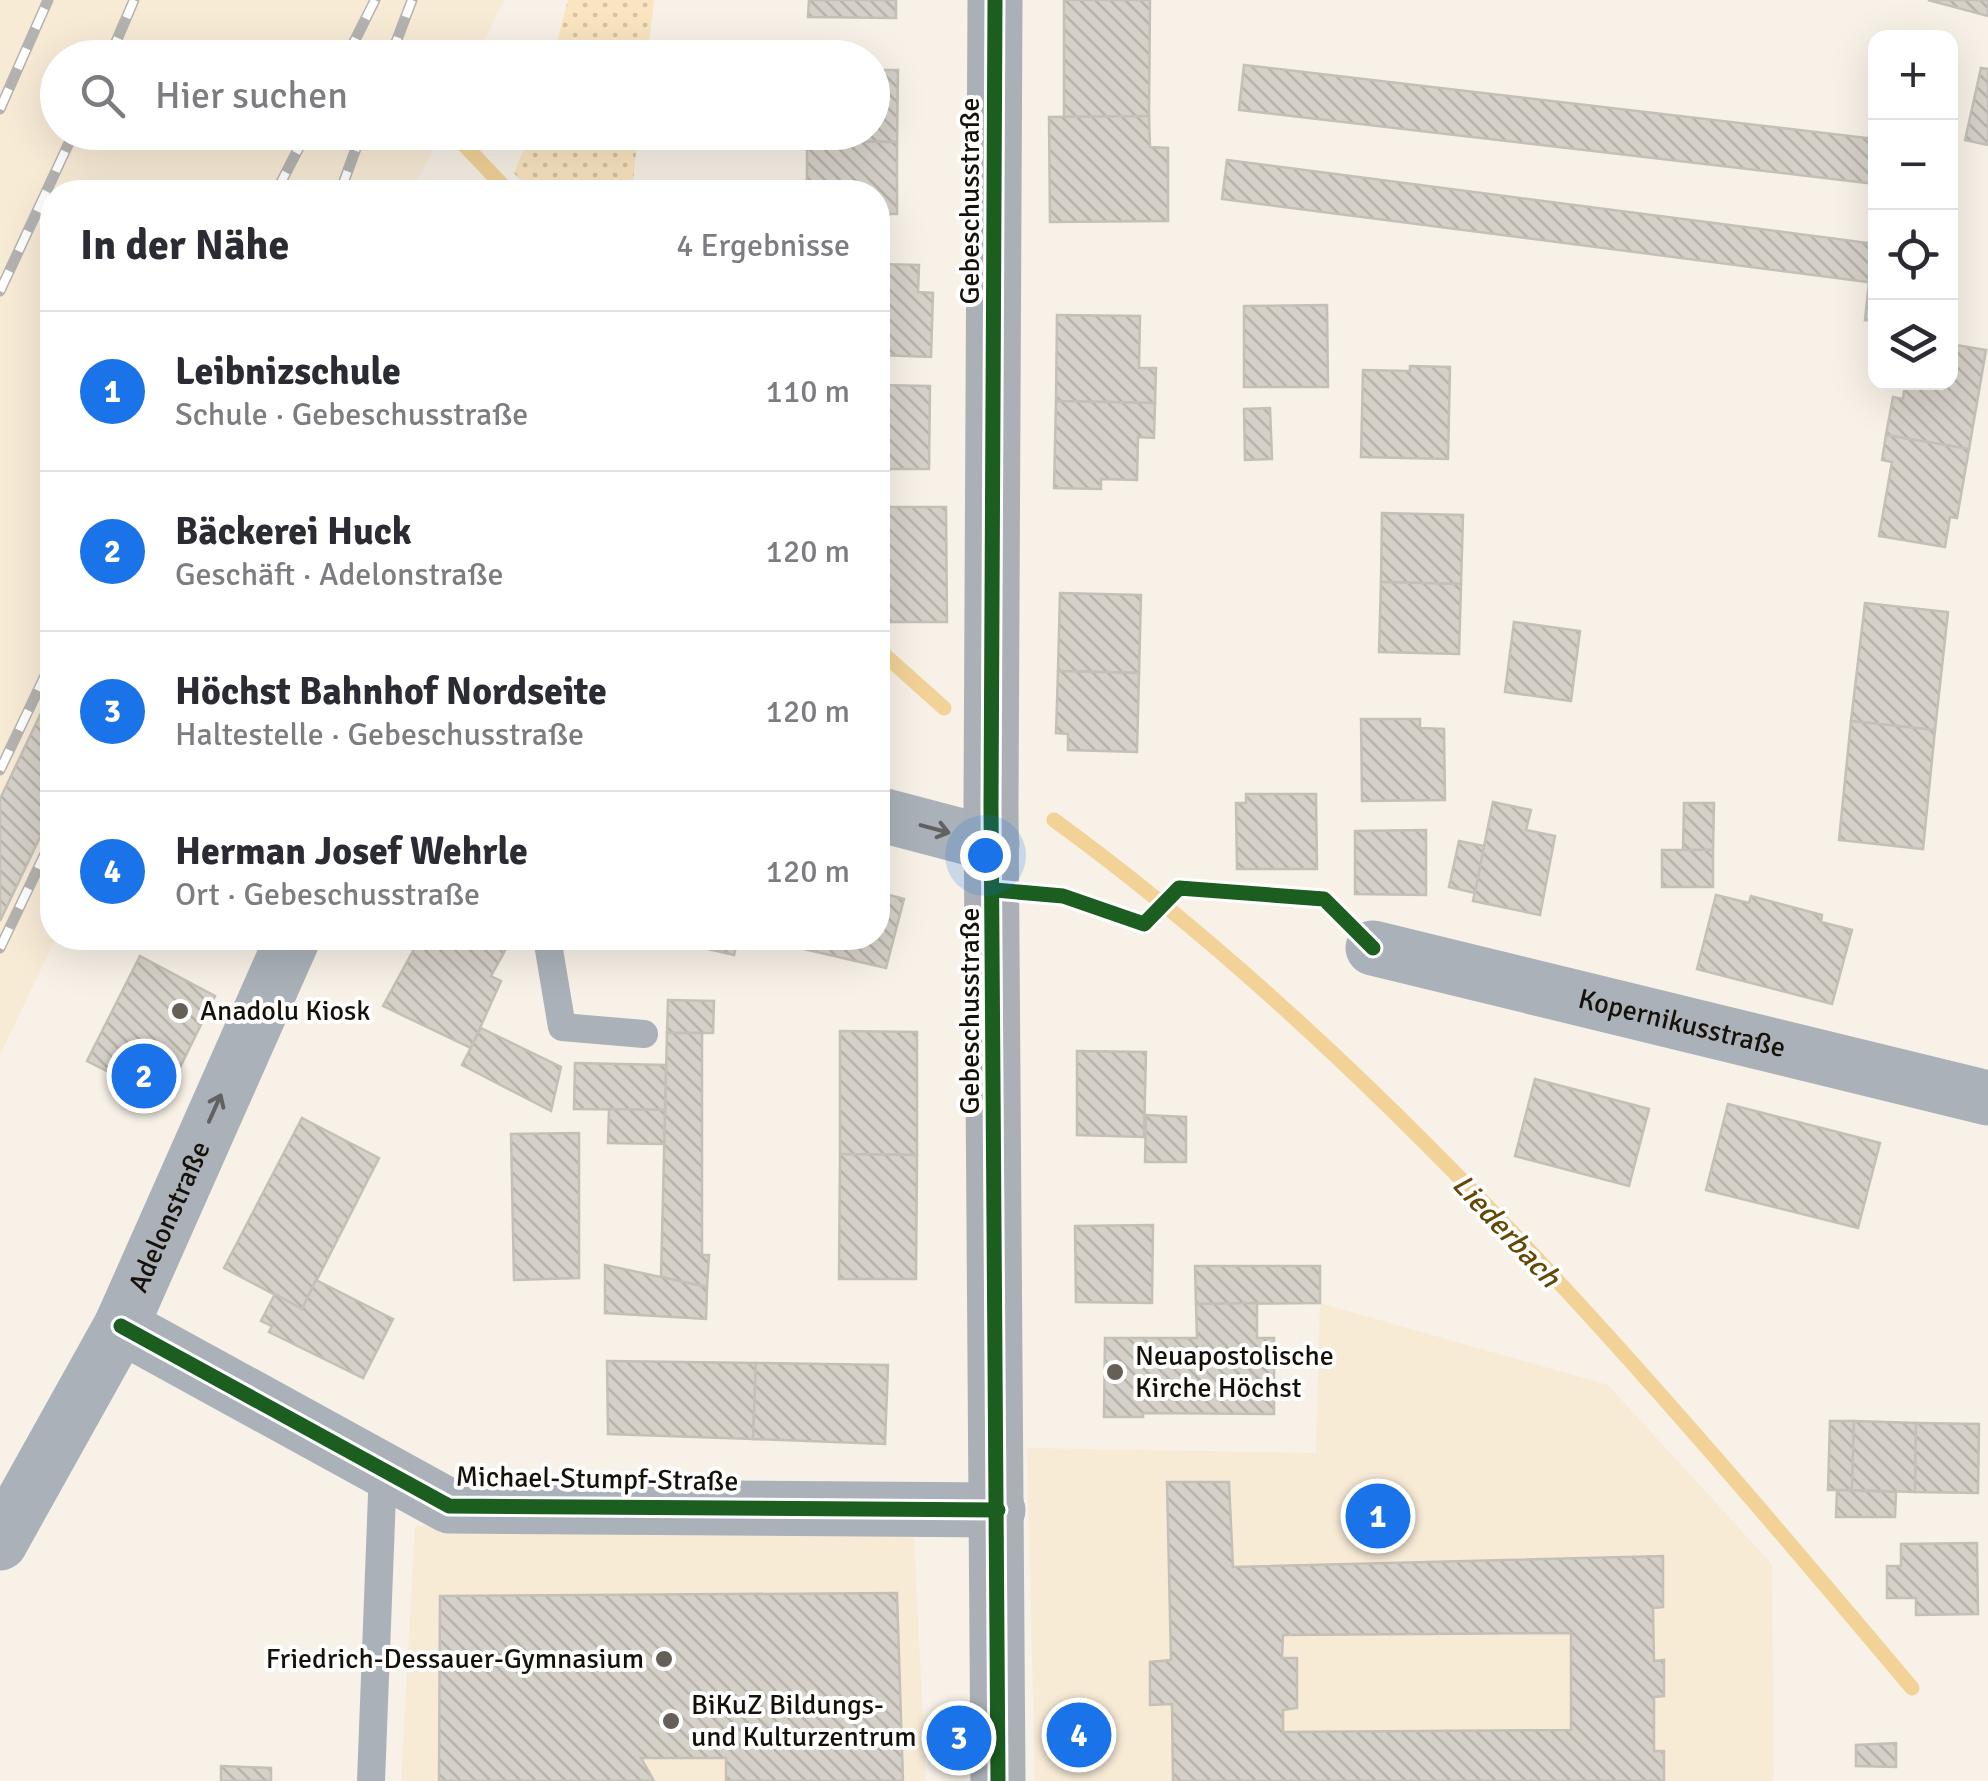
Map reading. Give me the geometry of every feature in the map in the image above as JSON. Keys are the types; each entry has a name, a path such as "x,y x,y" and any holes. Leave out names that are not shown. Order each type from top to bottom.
{"street":[{"name":"Gebeschusstraße","path":"995,0 992,844 998,1781"},
{"path":"890,817 992,844"},
{"name":"Kopernikusstraße","path":"1373,948 1988,1098"},
{"name":"Adelonstraße","path":"0,1542 121,1326 287,950"},
{"name":"Michael-Stumpf-Straße","path":"121,1326 449,1506 998,1510"}],"lane":[{"path":"549,950 562,1028 644,1034"},
{"path":"371,1781 383,1469"}],"shaded area":[{"path":"0,0 504,0 484,40 40,40 40,150 433,150 418,180 40,180 40,950 50,950 0,1055"},
{"path":"568,0 654,0 649,40 557,40"},
{"path":"524,150 636,150 633,180 520,180 514,173"},
{"path":"1320,1303 1608,1385 1772,1564 1774,1781 1035,1781 1027,1448 1316,1453"},
{"name":"Friedrich-Dessauer-Gymnasium","path":"415,1526 914,1537 926,1781 401,1781"}],"building":[{"path":"809,0 896,0 896,18 808,17"},
{"path":"1064,0 1150,0 1149,116 1064,117"},
{"path":"1928,0 1988,0 1988,16"},
{"path":"1244,65 1868,138 1868,183 1239,110"},
{"path":"1981,68 1988,69 1988,145 1965,140"},
{"path":"890,70 898,70 897,142 890,142"},
{"path":"1149,116 1150,147 1168,148 1168,221 1050,222 1049,117"},
{"path":"890,142 897,142 897,214 890,214 890,180 807,180 807,150 890,150"},
{"path":"1227,160 1868,243 1868,282 1222,199"},
{"path":"890,264 919,265 918,292 933,293 931,357 890,355"},
{"path":"1327,305 1328,387 1244,387 1244,306"},
{"path":"1057,315 1140,316 1139,368 1156,368 1155,403 1056,401"},
{"path":"1958,345 1986,350 1969,449 1886,435 1893,397 1903,399 1904,390 1958,390"},
{"path":"1410,366 1450,367 1448,459 1361,457 1363,370 1410,371"},
{"path":"890,385 930,386 929,469 890,469"},
{"path":"1056,401 1155,403 1154,438 1138,437 1137,480 1101,479 1101,489 1054,488"},
{"path":"1270,408 1272,459 1245,460 1244,409"},
{"path":"1886,435 1969,449 1957,518 1950,517 1945,547 1879,536 1892,462 1882,460"},
{"path":"890,507 946,507 947,622 890,622"},
{"path":"1382,513 1463,515 1461,584 1381,582"},
{"path":"1381,582 1461,584 1459,654 1379,652"},
{"path":"1060,593 1141,595 1139,673 1058,671"},
{"path":"1865,603 1948,612 1935,730 1851,721"},
{"path":"1514,622 1580,631 1571,701 1505,692"},
{"path":"1058,671 1139,673 1137,752 1068,750 1068,734 1056,733"},
{"path":"40,715 40,837 0,921 0,799"},
{"path":"1361,719 1420,719 1420,728 1444,729 1445,800 1362,801"},
{"path":"1851,721 1935,730 1923,849 1839,840"},
{"path":"1246,794 1316,794 1317,869 1237,869 1236,803 1246,803"},
{"path":"1493,802 1531,810 1526,830 1555,836 1540,915 1473,901"},
{"path":"1684,803 1714,803 1713,850 1683,850"},
{"path":"1426,830 1426,895 1355,894 1355,831"},
{"path":"1459,841 1484,846 1475,893 1449,887"},
{"path":"1662,850 1713,850 1713,887 1662,887"},
{"path":"890,895 904,899 886,968 808,950 890,950"},
{"path":"1716,895 1749,903 1751,896 1822,915 1821,922 1852,930 1832,1004 1697,969"},
{"path":"413,950 505,950 491,976 501,981 471,1048 383,1006"},
{"path":"140,956 215,996 164,1100 87,1061"},
{"path":"668,1000 714,1001 713,1033 667,1033"},
{"path":"481,1028 561,1067 551,1111 462,1065"},
{"path":"840,1031 917,1032 917,1155 840,1154"},
{"path":"667,1033 702,1033 702,1255 709,1255 707,1287 661,1277"},
{"path":"1077,1051 1146,1052 1144,1137 1077,1135"},
{"path":"575,1063 666,1065 665,1110 574,1109"},
{"path":"1535,1079 1649,1109 1629,1186 1515,1156"},
{"path":"1728,1104 1880,1143 1858,1228 1706,1190"},
{"path":"609,1109 665,1110 664,1144 608,1143"},
{"path":"1146,1115 1186,1117 1186,1162 1145,1162"},
{"path":"302,1118 379,1158 302,1309 224,1268"},
{"path":"579,1133 579,1278 514,1280 511,1134"},
{"path":"840,1154 917,1155 916,1279 839,1279"},
{"path":"1153,1225 1152,1303 1076,1302 1075,1226"},
{"path":"605,1265 707,1287 706,1319 605,1313"},
{"path":"1195,1266 1320,1266 1320,1303 1196,1304"},
{"path":"316,1280 393,1319 363,1378 269,1332 272,1326 261,1321 275,1294 302,1309"},
{"path":"1257,1303 1257,1338 1274,1338 1274,1414 1143,1413 1143,1417 1104,1417 1105,1338 1197,1338 1196,1304"},
{"path":"607,1361 756,1363 753,1439 608,1434"},
{"path":"756,1363 888,1365 885,1444 753,1439"},
{"path":"1830,1421 1854,1421 1852,1490 1828,1490"},
{"path":"1854,1421 1916,1423 1915,1492 1852,1490"},
{"path":"1916,1423 1979,1424 1978,1493 1915,1492"},
{"path":"1167,1482 1229,1482 1233,1567 1663,1556 1663,1607 1653,1608 1654,1661 1664,1660 1664,1696 1654,1697 1654,1751 1664,1751 1664,1781 1173,1781 1172,1704 1150,1705 1150,1662 1171,1660","holes":["1571,1633 1571,1730 1283,1732 1283,1710 1297,1708 1297,1658 1282,1658 1283,1635"]},
{"path":"1837,1490 1896,1492 1895,1517 1836,1517"},
{"path":"1977,1543 1978,1614 1916,1615 1916,1598 1887,1598 1887,1566 1901,1566 1901,1544"},
{"name":"Friedrich-Dessauer-Gymnasium","path":"897,1593 903,1781 726,1781 726,1758 641,1758 654,1781 439,1781 440,1596"},
{"path":"1896,1743 1896,1767 1856,1766 1856,1745"},
{"path":"221,1766 271,1768 271,1781 221,1781"}],"waterway":[{"name":"Liederbach","path":"469,150 498,180"},
{"name":"Liederbach","path":"890,660 944,708"},
{"name":"Liederbach","path":"1054,820 1173,912 1400,1117 1613,1341 1912,1688"}],"railway":[{"path":"0,109 48,0"},
{"path":"117,40 134,0"},
{"path":"355,40 375,0"},
{"path":"397,40 412,0"},
{"path":"52,180 66,150"},
{"path":"282,180 298,150"},
{"path":"344,180 355,150"},
{"path":"0,291 40,205"},
{"path":"0,770 40,686"},
{"path":"0,948 40,864"}],"cycle path":[{"path":"995,0 991,806 998,1781"},
{"path":"995,890 1063,896 1144,924 1179,888 1324,899 1373,948"},
{"path":"121,1326 449,1506 998,1510"}],"place":[{"name":"Anadolu Kiosk","path":"180,1011"},
{"name":"Bäckerei Huck","path":"144,1076"},
{"name":"Neuapostolische Kirche Höchst","path":"1115,1372"},
{"name":"Leibnizschule","path":"1378,1516"},
{"name":"Friedrich-Dessauer-Gymnasium","path":"664,1659"},
{"name":"BiKuZ Bildungs- und Kulturzentrum","path":"671,1721"},
{"name":"Herman Josef Wehrle","path":"1079,1735"},
{"name":"Höchst Bahnhof Nordseite","path":"959,1738"}]}
